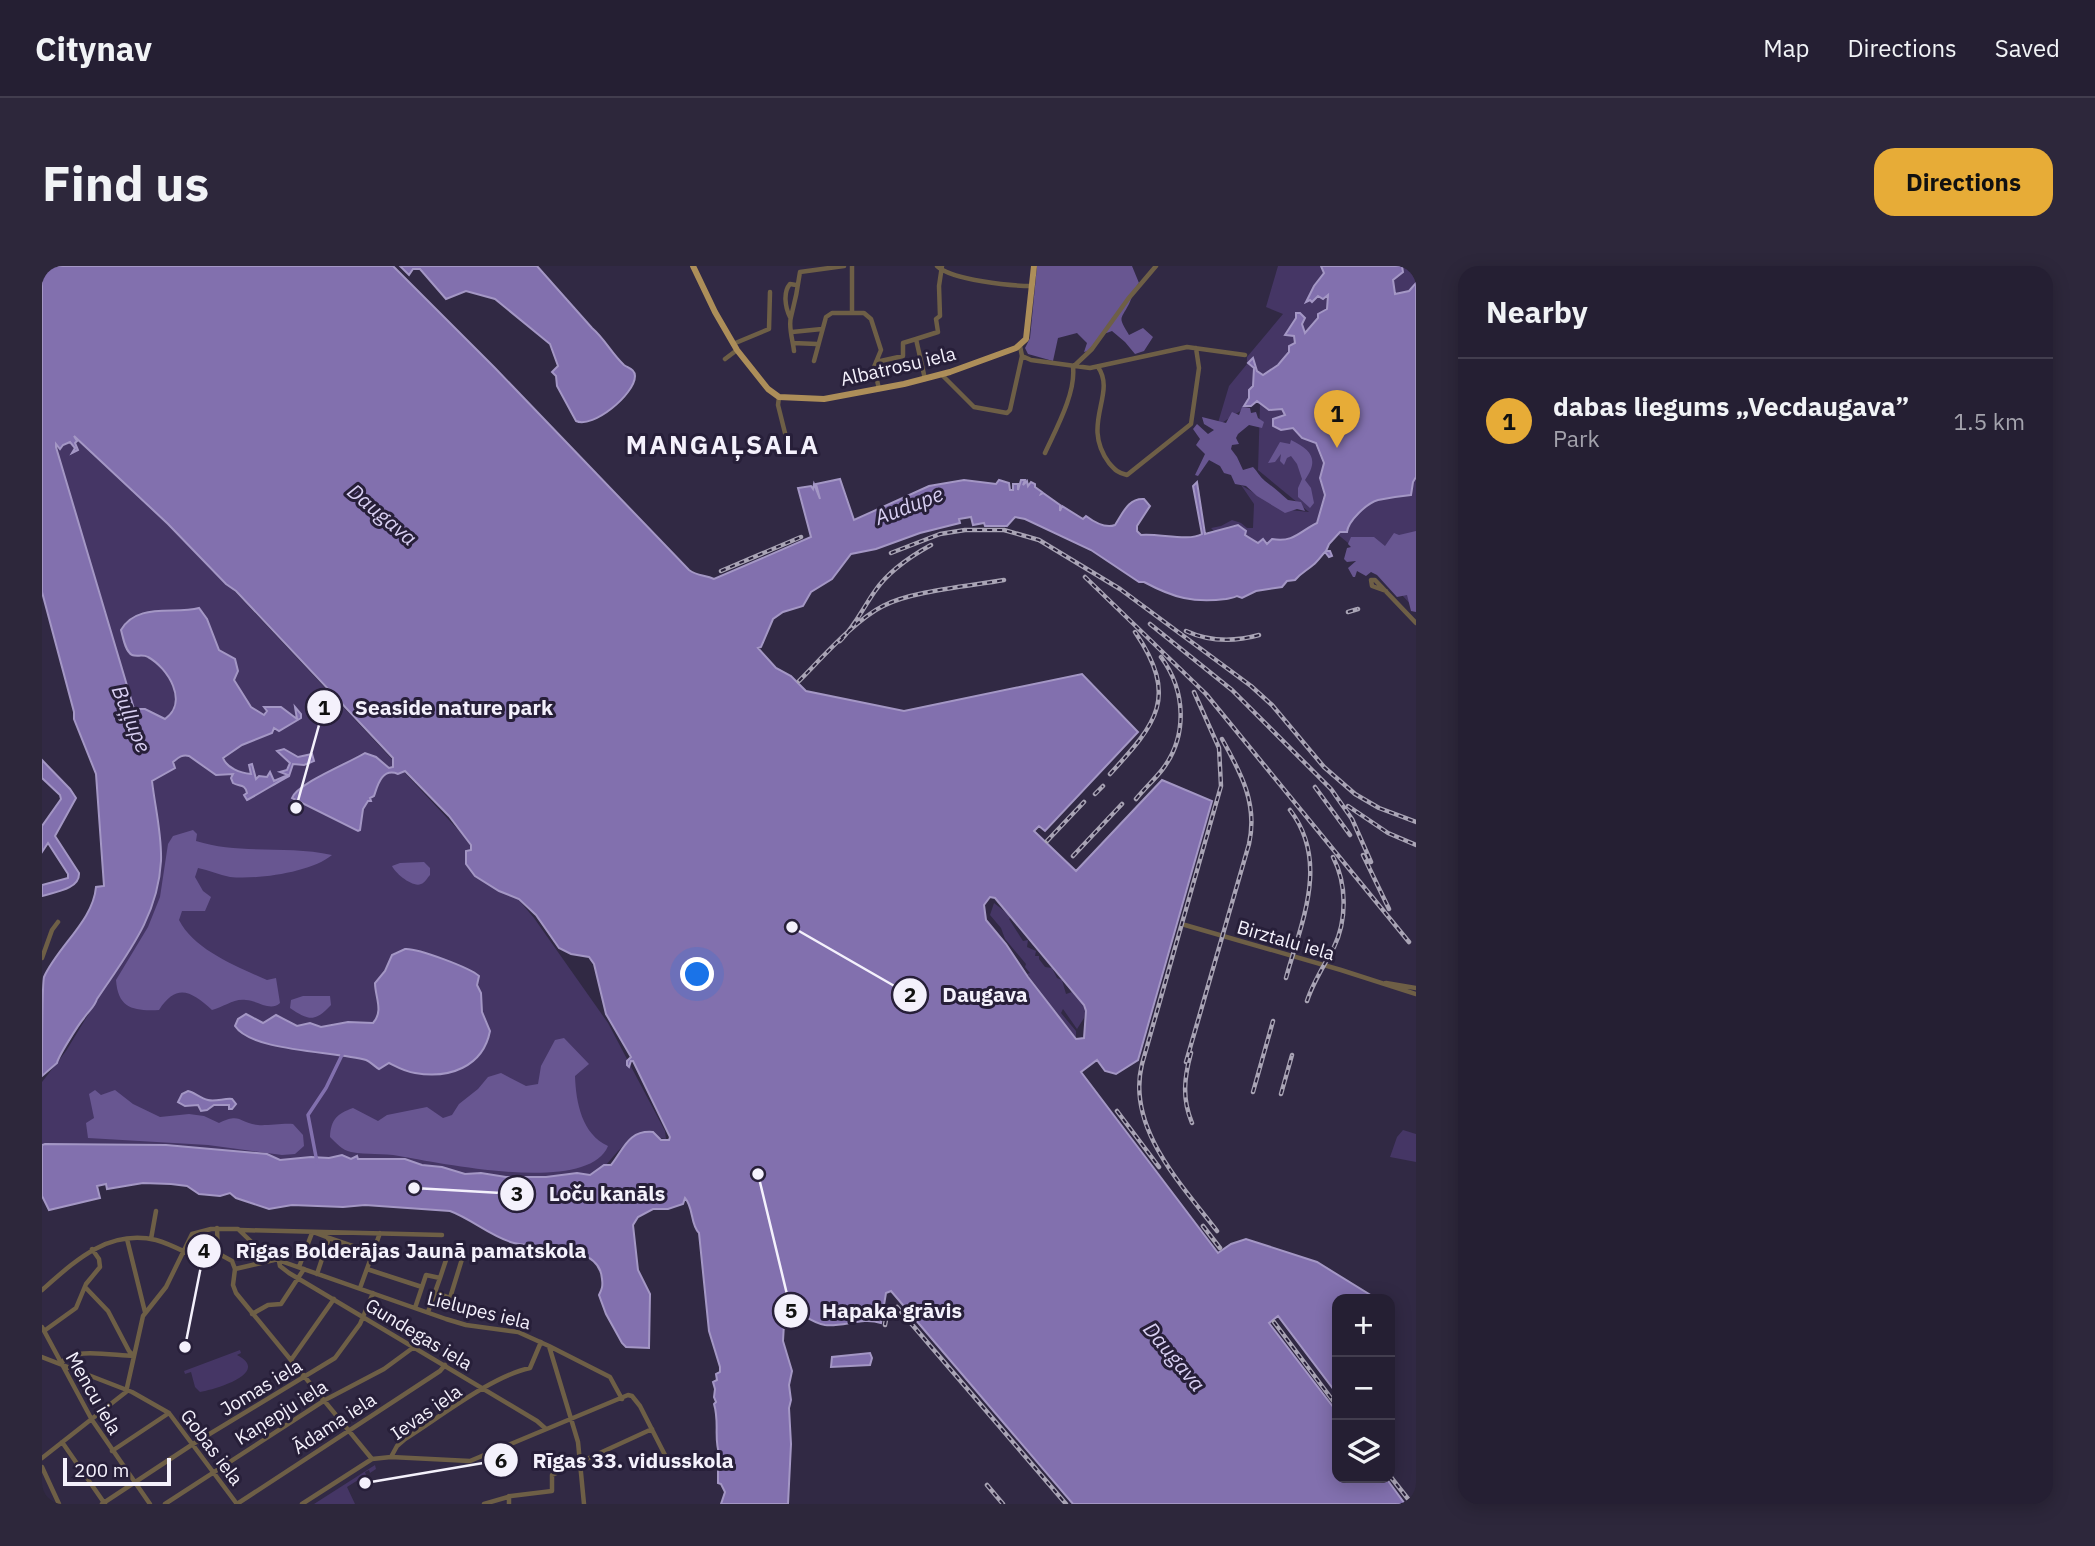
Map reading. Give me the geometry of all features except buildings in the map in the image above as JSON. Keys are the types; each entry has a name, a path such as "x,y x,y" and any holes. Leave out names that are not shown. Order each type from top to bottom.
{"main road":[{"path":"693,266 735,347 768,389 779,397"},
{"path":"1020,346 1027,334 1034,266"},
{"name":"Albatrosu iela","path":"779,397 824,399 925,380 1020,346"}],"street":[{"path":"790,318 796,301 796,285 800,272 844,266"},
{"path":"852,266 852,312"},
{"path":"1045,453 1066,404 1073,380 1073,367 1092,349 1156,266"},
{"path":"876,362 903,356 903,343 939,332 936,319 940,316 940,267 1007,286 1032,286"},
{"path":"794,351 786,291 790,284 796,285"},
{"path":"725,359 735,347 768,329 770,292"},
{"path":"814,360 826,317 832,313 864,313 871,319 881,350 874,367 879,389"},
{"path":"792,332 822,329"},
{"path":"916,339 925,380"},
{"path":"793,343 817,344"},
{"path":"942,374 974,407 1007,413 1010,410 1022,356 1020,346"},
{"path":"1022,356 1073,367 1098,367 1186,347 1245,355"},
{"path":"1098,367 1105,384 1098,417 1097,439 1112,466 1118,473 1127,475 1189,428 1199,368 1196,348"},
{"path":"779,397 778,405 786,437"},
{"path":"1386,592 1416,623"},
{"path":"42,958 52,930 58,922"},
{"name":"Birztalu iela","path":"1185,925 1416,994"},
{"name":"Birztalu iela","path":"1378,982 1416,988"},
{"path":"151,1240 156,1211"},
{"path":"217,1228 218,1255"},
{"path":"42,1458 123,1395 145,1312 166,1287 192,1234 217,1228 442,1235"},
{"name":"Lielupes iela","path":"238,1229 262,1252 277,1260 467,1325 518,1332 549,1346 581,1462 584,1504"},
{"path":"312,1232 373,1253"},
{"path":"252,1314 268,1305 281,1304 299,1279 312,1232"},
{"path":"344,1243 348,1232"},
{"path":"360,1289 380,1233"},
{"path":"317,1273 329,1238"},
{"path":"127,1239 145,1312"},
{"path":"42,1290 92,1249 127,1239 151,1240 206,1261 224,1255 232,1261 235,1269 234,1289 252,1314 372,1460"},
{"path":"43,1329 76,1308 85,1287 100,1267 99,1259 92,1249"},
{"path":"428,1312 448,1254 463,1259 450,1298 435,1292"},
{"path":"235,1269 277,1260"},
{"name":"Gundegas iela","path":"277,1260 283,1269 537,1421 546,1430"},
{"path":"367,1269 422,1287"},
{"path":"415,1308 428,1275 440,1278"},
{"path":"85,1287 108,1311 134,1356"},
{"name":"Jomas iela","path":"104,1503 193,1444 338,1356 364,1317 373,1293"},
{"path":"291,1360 334,1300"},
{"name":"Mencu iela","path":"43,1329 92,1420 150,1504"},
{"name":"Ievas iela","path":"391,1457 401,1442 484,1389 520,1370 530,1368 541,1342"},
{"name":"Kaņepju iela","path":"165,1504 325,1400 384,1369 414,1346"},
{"path":"549,1346 610,1377 622,1399"},
{"path":"61,1364 67,1356 83,1353 134,1356"},
{"name":"Gobas iela","path":"42,1357 126,1390 169,1413 237,1504"},
{"name":"Ādama iela","path":"237,1504 440,1371 445,1365"},
{"path":"302,1504 372,1460 391,1457 470,1461 628,1395 635,1398 667,1460"},
{"path":"112,1451 169,1413"},
{"path":"484,1504 509,1496 552,1491 552,1475 652,1429"},
{"path":"62,1443 104,1503"},
{"path":"42,1467 59,1504"},
{"path":"509,1496 509,1504"}],"shaded area":[{"path":"1037,266 1132,266 1139,283 1122,321 1129,335 1143,328 1153,337 1144,351 1135,354 1112,331 1101,335 1088,351 1084,352 1087,343 1077,333 1058,338 1053,361 1028,354 1025,348 1030,338"},
{"path":"1278,266 1416,266 1416,610 1370,561 1319,519 1310,529 1298,536 1272,539 1267,544 1263,539 1258,543 1245,535 1238,525 1229,526 1216,533 1211,528 1232,520 1247,528 1253,528 1254,504 1241,485 1280,509 1309,512 1258,470 1260,404 1255,402 1217,426 1229,386 1247,364 1247,357 1283,314 1266,307"},
{"path":"1242,407 1250,408 1251,413 1256,412 1258,418 1264,422 1262,428 1249,425 1238,434 1236,438 1239,444 1232,445 1231,449 1243,470 1253,467 1288,500 1301,502 1305,511 1297,509 1285,513 1246,486 1235,484 1231,475 1224,473 1220,466 1209,460 1198,476 1195,475 1205,454 1196,445 1200,439 1193,429 1197,424 1208,434 1214,430 1204,424 1202,417 1226,423 1232,412 1239,415"},
{"path":"67,426 179,532 478,851 534,918 608,1023 665,1131 666,1139 636,1134 599,1173 520,1182 481,1179 367,1158 272,1161 134,1145 42,1144 42,1082 66,1051 125,954 140,935 150,910 158,831 149,785 54,446 54,438"},
{"path":"1291,440 1311,456 1312,467 1305,480 1311,488 1314,503 1310,508 1298,497 1302,479 1291,456 1284,465 1280,461 1281,454 1275,462 1268,463 1280,442 1290,444"},
{"path":"1416,531 1416,612 1411,611 1407,595 1397,597 1377,575 1371,572 1366,576 1357,571 1353,577 1348,568 1356,561 1347,562 1344,559 1347,548 1351,547 1348,544 1351,537 1374,537 1385,546 1394,533 1399,535"},
{"path":"193,830 197,834 196,841 213,845 332,855 311,866 269,876 230,877 198,868 195,877 203,891 211,897 205,911 182,911 179,920 186,931 206,949 267,980 276,978 280,1003 276,1005 268,1006 242,1000 212,1010 198,998 178,993 159,1010 142,1010 129,1006 120,997 116,980 148,927 160,897 168,844 173,836"},
{"path":"424,862 430,868 430,875 424,883 418,885 405,879 392,866 400,863"},
{"path":"994,903 1012,917 1009,919 1023,941 1028,940 1027,947 1036,951 1035,956 1039,956 1045,967 1052,968 1057,978 1062,980 1066,994 1072,992 1086,1008 1084,1018 1077,1029 1063,1009 1061,1013 1076,1031 1076,1038 1027,974 1030,973 1025,967 1026,964 1005,939 1001,928 990,915"},
{"path":"303,996 330,996 331,1005 316,1017 307,1017 290,1008 291,1000"},
{"path":"564,1038 589,1064 575,1076 579,1107 586,1126 599,1141 608,1146 595,1161 573,1169 544,1173 478,1169 393,1155 351,1152 330,1137 336,1118 353,1108 378,1121 387,1115 427,1107 443,1118 452,1115 459,1104 488,1077 501,1073 526,1086 538,1084 541,1066 555,1040"},
{"path":"95,1090 101,1095 115,1090 133,1104 160,1117 189,1114 204,1116 219,1123 236,1118 258,1125 293,1124 303,1135 304,1146 295,1154 282,1155 208,1145 88,1138 86,1123 94,1118 89,1094"},
{"path":"1403,1130 1416,1134 1416,1162 1390,1157 1397,1137"},
{"path":"240,1350 241,1353 237,1355 246,1362 248,1368 237,1380 200,1392 195,1387 191,1372 185,1374 184,1371"},
{"path":"375,1465 376,1469 370,1473 369,1470 365,1472 366,1475 347,1487 355,1504 314,1504"}],"water":[{"path":"42,266 393,266 689,570 714,579 811,537 798,488 811,486 813,489 814,484 820,499 816,484 840,479 854,520 929,486 964,480 996,484 999,480 1009,483 1010,490 1013,490 1013,484 1018,484 1018,490 1021,480 1025,480 1023,485 1027,481 1028,486 1031,482 1035,484 1041,494 1060,505 1060,511 1062,506 1083,519 1086,516 1107,526 1115,525 1123,511 1134,501 1144,499 1150,506 1137,526 1137,531 1141,535 1181,537 1202,534 1193,486 1197,482 1205,534 1238,525 1246,531 1245,535 1258,543 1263,539 1267,544 1272,539 1291,538 1317,523 1325,495 1320,478 1324,463 1316,443 1302,438 1293,428 1281,430 1273,426 1273,419 1285,415 1282,409 1269,410 1257,401 1251,406 1244,406 1253,386 1254,368 1248,363 1253,358 1257,371 1263,375 1278,365 1289,352 1289,346 1295,343 1294,336 1285,335 1296,318 1296,313 1305,318 1302,324 1305,333 1318,318 1318,314 1327,309 1328,295 1323,299 1318,296 1312,302 1306,302 1324,273 1321,266 1402,266 1403,272 1393,280 1395,294 1409,291 1416,283 1416,477 1411,495 1378,500 1369,505 1354,518 1347,532 1340,532 1329,544 1326,551 1330,551 1332,556 1329,557 1325,552 1295,580 1287,581 1282,587 1256,591 1242,598 1184,598 1139,582 1091,550 1025,519 1015,517 1007,526 985,526 984,523 973,525 971,517 959,519 960,523 920,533 876,549 851,554 832,579 811,592 803,606 783,612 773,619 761,647 758,648 776,668 791,676 806,691 904,711 1082,674 1138,732 1045,831 1039,826 1034,831 1076,871 1162,780 1212,801 1138,1060 1116,1074 1105,1071 1097,1060 1081,1072 1218,1253 1231,1244 1246,1239 1317,1262 1369,1294 1332,1294 1332,1387 1278,1316 1269,1323 1332,1405 1332,1483 1390,1483 1405,1504 1073,1504 891,1291 886,1293 881,1323 867,1321 825,1325 785,1306 783,1341 792,1371 789,1385 791,1444 788,1504 721,1504 725,1492 718,1483 720,1457 713,1382 717,1380 716,1374 720,1372 720,1367 709,1331 699,1233 685,1198 683,1204 668,1209 653,1209 638,1217 633,1225 638,1270 650,1294 649,1348 626,1347 622,1343 606,1314 599,1295 602,1279 599,1267 591,1259 566,1250 514,1243 450,1211 365,1205 292,1205 269,1209 236,1198 230,1193 220,1196 199,1194 187,1186 143,1183 107,1189 106,1184 97,1186 100,1198 49,1210 42,1196 42,1145 45,1144 166,1145 267,1154 280,1160 342,1155 351,1159 357,1156 358,1159 405,1159 465,1174 546,1177 577,1173 590,1175 604,1165 611,1165 632,1137 638,1134 653,1132 661,1140 669,1140 670,1137 633,1061 629,1067 627,1065 631,1057 606,1014 594,964 589,957 571,954 559,948 536,915 519,899 499,891 475,876 466,864 466,851 471,850 471,845 449,816 405,771 398,774 388,773 381,779 374,796 370,798 371,801 368,801 363,809 358,831 292,798 304,786 365,753 376,757 389,768 393,767 393,758 236,591 74,436 78,450 72,453 75,448 70,442 60,449 56,444 56,447 134,709 145,709 165,719 172,712 175,695 168,677 155,662 146,656 134,656 130,653 121,630 128,621 146,613 199,608 207,619 219,650 235,659 238,671 234,680 251,707 264,715 267,711 264,707 281,707 297,719 295,707 301,714 301,718 279,731 274,728 272,733 242,745 223,758 225,762 234,769 251,774 249,765 252,764 256,779 259,776 267,777 270,772 274,781 288,775 280,772 287,770 290,763 277,751 284,749 298,757 312,754 314,761 304,765 293,764 289,776 247,800 244,795 247,793 245,788 233,783 233,774 216,775 189,756 178,758 173,762 175,768 152,781 161,851 159,881 154,900 130,950 73,1034 57,1063 42,1076 44,977 89,911 96,887 104,886 96,774 74,719 42,592","holes":["990,897 995,898 1084,1005 1084,1038 1076,1039 986,920 984,905"]},
{"path":"400,266 537,266 619,360 634,372 633,383 621,400 602,415 592,420 576,421 552,372 558,366 550,344 495,299 466,291 446,299 420,269 413,269 409,275"},
{"path":"42,760 76,798 55,836 79,873 71,886 42,896 42,885 68,878 68,874 48,843 42,852 42,826 61,799 42,778"},
{"path":"405,949 444,959 479,976 477,985 481,993 482,1012 490,1031 480,1054 463,1068 428,1074 408,1072 389,1063 379,1069 366,1060 258,1041 244,1035 235,1026 238,1019 246,1014 263,1023 276,1015 297,1026 310,1023 321,1027 348,1022 373,1023 378,1014 375,983 385,971 392,955"},
{"path":"188,1091 208,1100 232,1099 236,1104 232,1109 229,1109 229,1105 214,1105 201,1111 198,1105 185,1106 178,1102 182,1094"},
{"path":"870,1353 870,1365 831,1367 832,1357"}],"waterway":[{"path":"317,1162 308,1115 326,1088 342,1055"}],"railway":[{"path":"891,553 940,534 965,530 1004,530 1039,540 1120,589 1251,686 1272,705 1324,767 1355,794 1379,808 1416,822"},
{"path":"721,571 801,537"},
{"path":"840,641 886,577 931,545"},
{"path":"1085,577 1206,694 1409,942"},
{"path":"799,681 850,630 883,606 909,596 1004,580"},
{"path":"1348,612 1358,609"},
{"path":"1150,624 1232,690 1331,789 1352,819 1371,862"},
{"path":"1186,631 1222,640 1259,635"},
{"path":"1110,774 1140,739 1157,708 1159,692 1156,674 1135,632"},
{"path":"1136,799 1162,770 1170,757 1180,728 1181,713 1175,684 1161,657"},
{"path":"1194,692 1219,748 1221,786 1142,1064 1139,1088 1142,1111 1160,1154 1217,1231"},
{"path":"1186,1062 1249,844 1251,829 1246,789 1222,739"},
{"path":"1095,794 1103,786"},
{"path":"1315,787 1350,835"},
{"path":"1047,841 1084,802"},
{"path":"1073,856 1122,804"},
{"path":"1348,806 1388,833 1416,845"},
{"path":"1286,978 1309,893 1310,872 1308,850 1302,830 1290,810"},
{"path":"1363,855 1389,909"},
{"path":"1307,1001 1334,947 1343,914 1343,890 1333,857"},
{"path":"1253,1092 1273,1021"},
{"path":"1191,1053 1185,1088 1192,1123"},
{"path":"1281,1094 1292,1055"},
{"path":"1117,1111 1159,1167"},
{"path":"1203,1226 1220,1248"},
{"path":"897,1307 1066,1504"},
{"path":"885,1325 888,1308"},
{"path":"1274,1322 1332,1399"},
{"path":"1395,1482 1412,1504"},
{"path":"987,1485 1003,1504"}],"place":[{"name":"dabas liegums „Vecdaugava”","path":"1337,448"},
{"name":"Seaside nature park","path":"296,808"},
{"name":"Daugava","path":"792,927"},
{"name":"Hapaka grāvis","path":"758,1174"},
{"name":"Loču kanāls","path":"414,1188"},
{"name":"Rīgas Bolderājas Jaunā pamatskola","path":"185,1347"},
{"name":"Rīgas 33. vidusskola","path":"365,1483"}],"district":[{"name":"MANGAĻSALA","path":"723,445"}],"water label":[{"name":"Audupe","path":"909,506"},
{"name":"Buļļupe","path":"131,719"}]}
